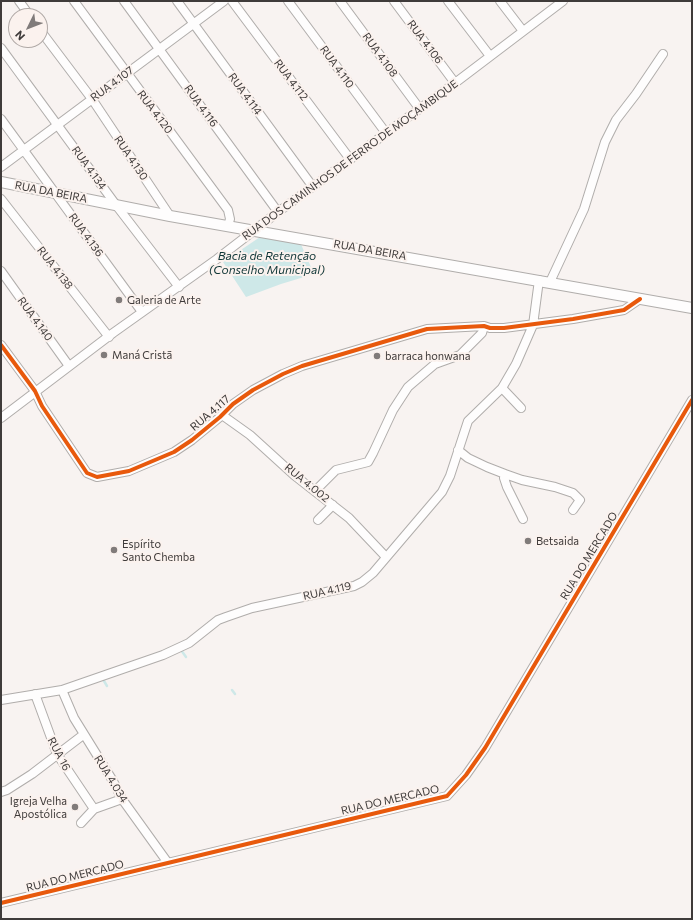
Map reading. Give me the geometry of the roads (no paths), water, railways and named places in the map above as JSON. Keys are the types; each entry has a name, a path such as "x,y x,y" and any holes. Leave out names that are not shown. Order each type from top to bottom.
{"main road":[{"name":"RUA DA BEIRA","path":"1,182 170,216 692,308"}],"street":[{"name":"RUA 4.120","path":"74,1 126,74 228,210 230,219 228,226"},
{"name":"RUA 4.116","path":"124,1 278,212"},
{"name":"RUA 4.114","path":"177,1 313,187"},
{"name":"RUA 4.107","path":"1,167 224,1"},
{"name":"RUA 4.112","path":"232,1 350,159"},
{"name":"RUA 4.110","path":"288,1 386,133"},
{"name":"RUA 4.108","path":"340,1 419,108"},
{"name":"RUA 4.106","path":"394,1 455,83"},
{"path":"448,1 490,56"},
{"path":"500,1 523,31"},
{"name":"RUA DOS CAMINHOS DE FERRO DE MOÇAMBIQUE","path":"1,417 455,83 558,2"},
{"name":"RUA 4.130","path":"48,41 92,100 170,216"},
{"name":"RUA 4.134","path":"1,48 116,205 179,286"},
{"path":"550,282 584,209 605,142 616,120 640,89 663,54"},
{"name":"RUA 4.136","path":"1,119 56,192 142,312"},
{"name":"RUA 4.138","path":"1,199 109,337"},
{"name":"RUA 4.140","path":"1,271 69,366"},
{"name":"RUA 4.119","path":"1,700 62,690 163,656 189,643 218,620 226,616 252,608 354,586 367,578 442,492 450,476 468,421 502,388 516,364 533,325 539,280"},
{"name":"RUA 4.117","path":"1,345 35,391 46,412 87,473 97,477 129,471 174,452 192,440 233,404 253,390 302,366 427,329 484,326 490,328 504,328 598,316 624,310 640,299"},
{"path":"316,490 336,470 368,462 374,453 390,415 408,387 435,364 460,355 482,333 484,326"},
{"path":"502,388 521,408"},
{"name":"RUA DO MERCADO","path":"1,903 447,796 466,775 507,713 692,400"},
{"name":"RUA 4.002","path":"222,415 250,435 294,475 316,490 349,518 386,557"},
{"path":"458,450 468,458 487,468 522,480 555,487 573,493 580,500 573,510"},
{"path":"505,474 504,478 523,519"},
{"path":"318,520 333,505"},
{"name":"RUA 4.034","path":"62,690 83,735 113,781 122,799 168,863"},
{"name":"RUA 16","path":"35,694 57,754 94,809"},
{"path":"1,792 32,774 83,735"},
{"path":"81,822 94,809 122,799"}],"water":[{"name":"Bacia de Retenção (Conselho Municipal)","path":"263,235 300,242 314,274 246,297 223,262"}],"waterway":[{"path":"181,650 186,657"},
{"path":"104,681 107,686"},
{"path":"232,690 235,694"}],"place":[{"name":"Galeria de Arte","path":"119,300"},
{"name":"Maná Cristã","path":"104,355"},
{"name":"barraca honwana","path":"377,356"},
{"name":"Betsaida","path":"528,541"},
{"name":"Espírito Santo Chemba","path":"114,550"},
{"name":"Igreja Velha Apostólica","path":"75,807"}]}
